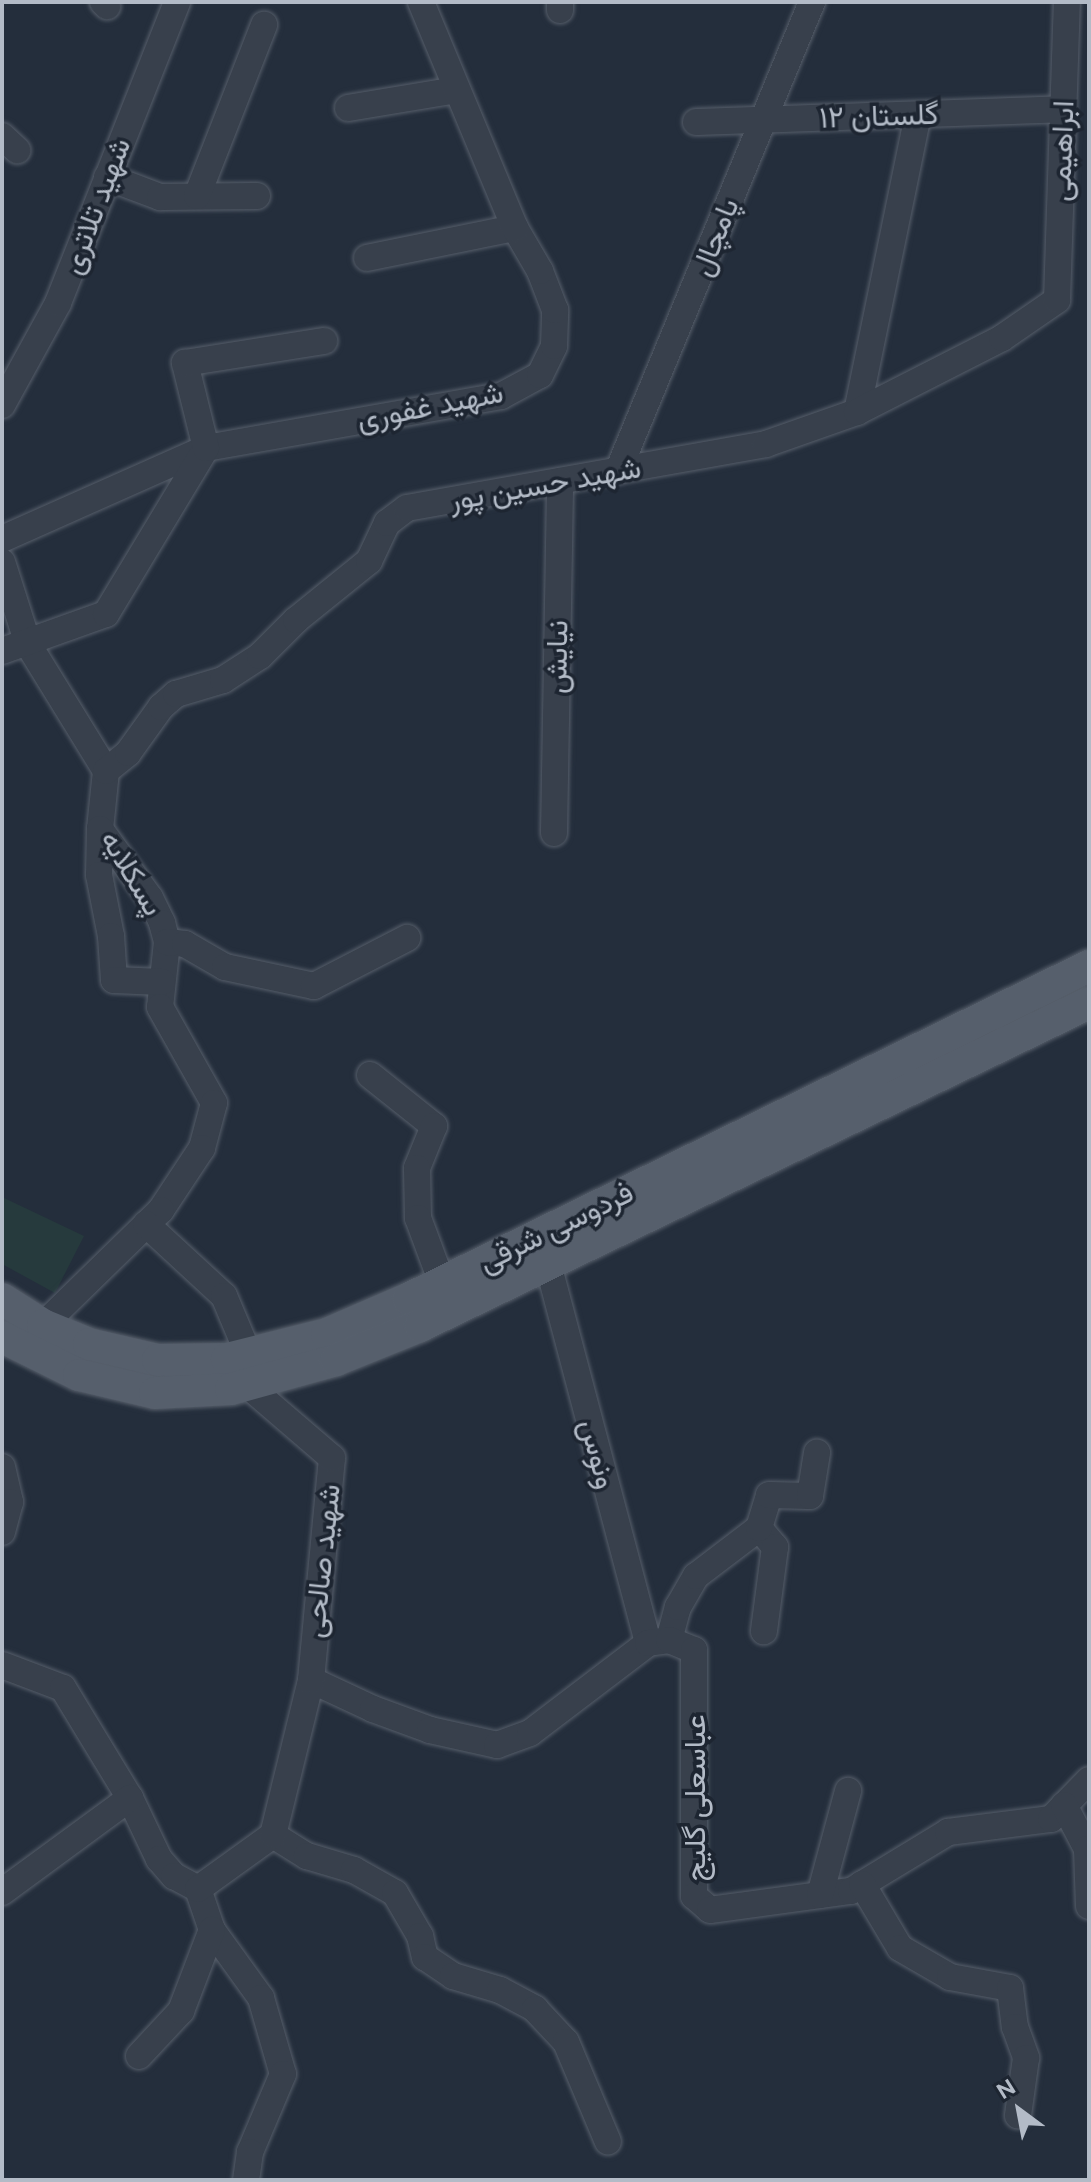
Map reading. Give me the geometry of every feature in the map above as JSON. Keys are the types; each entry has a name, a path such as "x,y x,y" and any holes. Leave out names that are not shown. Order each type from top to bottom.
{"main road":[{"name":"فردوسی شرقی","path":"247,1369 442,1283 1089,966"},
{"name":"فردوسی شرقی","path":"2,1337 79,1375 155,1393 247,1369 350,1355 420,1326 1089,1003"},
{"name":"فردوسی شرقی","path":"2,1299 43,1325 89,1344 158,1360 227,1359 247,1369"}],"street":[{"name":"شهید تلاتری","path":"2,405 58,303 177,2"},
{"name":"شهید غفوری","path":"2,539 206,448 501,396 540,375 554,346 555,310 540,271 515,228 421,2"},
{"name":"پامچال","path":"618,471 812,2"},
{"name":"ابراهیمی","path":"1057,300 1067,2"},
{"path":"197,196 264,25"},
{"path":"348,108 457,90"},
{"name":"گلستان ۱۲","path":"696,122 1063,109"},
{"path":"857,412 918,115"},
{"path":"107,177 160,197 257,196"},
{"path":"367,258 515,228"},
{"name":"شهید حسین پور","path":"106,771 128,753 161,707 176,694 223,680 260,656 296,620 369,561 387,523 407,508 766,444 857,412 1002,338 1057,300"},
{"path":"2,651 106,614 206,448 185,363 324,341"},
{"name":"نیایش","path":"554,833 560,481"},
{"path":"2,562 28,644 106,771"},
{"name":"پسکلایه","path":"43,1325 161,1210 202,1148 214,1103 160,1007 167,942 150,898 100,829 106,771"},
{"path":"100,829 99,875 111,936 114,980 162,982"},
{"path":"167,942 185,944 225,967 314,986 407,938"},
{"path":"370,1075 434,1126 417,1168 418,1218 442,1283"},
{"path":"146,1224 224,1296 247,1369"},
{"name":"ونوس","path":"548,1264 670,1644"},
{"name":"شهید صالحی","path":"247,1369 332,1458 311,1680 273,1835"},
{"path":"670,1644 678,1607 696,1576 759,1528 769,1495 810,1496 817,1453"},
{"path":"2,1467 10,1502 2,1532"},
{"path":"759,1528 775,1547 764,1631"},
{"name":"شهید صالحی","path":"311,1680 373,1709 430,1730 497,1745 530,1733 670,1644"},
{"name":"عباسعلی گلیج","path":"670,1644 694,1896 710,1910 851,1891 948,1832 1051,1819 1089,1780"},
{"path":"2,1665 63,1688 130,1798 159,1859 174,1876 198,1889 212,1930 261,1998 283,2074 250,2152 246,2180"},
{"path":"820,1895 848,1791"},
{"path":"2,1892 130,1798"},
{"path":"1064,1805 1088,1849 1089,1906"},
{"path":"198,1889 273,1835 307,1856 354,1870 395,1893 420,1936 425,1957 453,1976 500,1990 535,2009 566,2042 608,2142"},
{"path":"862,1884 900,1948 950,1977 1010,1988 1015,2027 1026,2058 1018,2115"},
{"path":"139,2056 181,2011 212,1930"}],"green space":[{"path":"2,1197 84,1236 55,1293 2,1264"}]}
